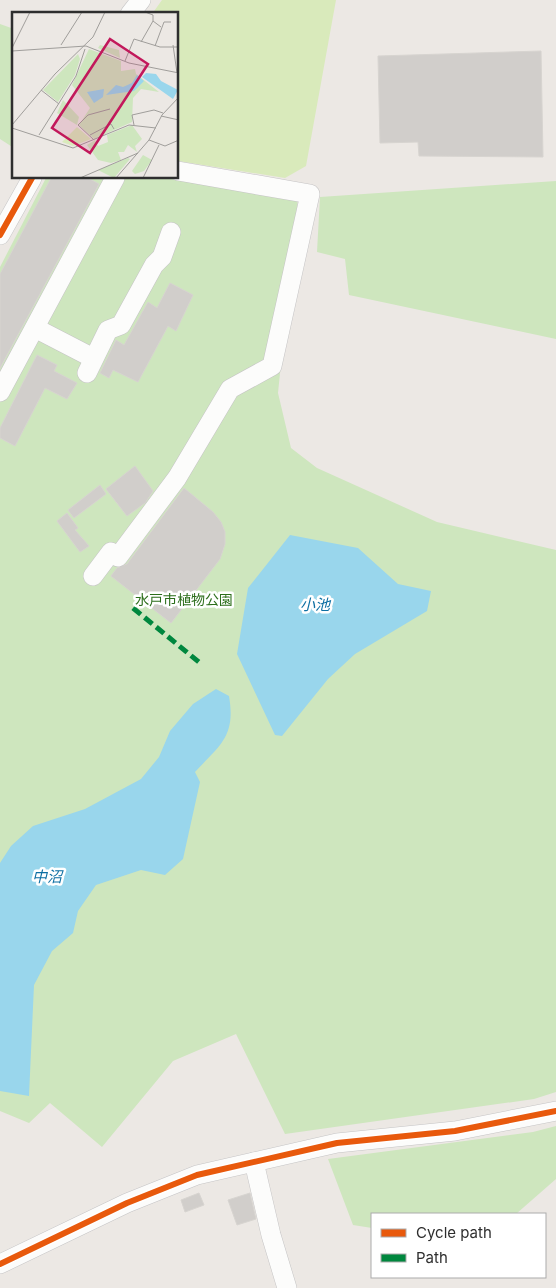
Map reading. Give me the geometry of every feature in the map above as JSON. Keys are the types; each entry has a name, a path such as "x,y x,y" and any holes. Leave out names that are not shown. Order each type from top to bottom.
{"street":[{"path":"132,12 141,0"},
{"path":"93,576 111,552 118,557 177,478 230,389 272,366 310,194 179,171"},
{"path":"0,235 31,179"},
{"path":"0,392 114,179"},
{"path":"35,328 90,366 108,330 120,325 154,265 162,257 171,232"},
{"path":"0,1264 95,1217 197,1175 337,1143 455,1131 556,1111"},
{"path":"254,1162 271,1234 287,1288"}],"green space":[{"path":"162,0 336,0 306,166 285,178 179,161 179,12 153,12"},
{"path":"0,24 12,28 12,147 0,139"},
{"name":"水戸市植物公園","path":"45,179 171,179 298,198 278,393 291,448 317,468 437,522 556,550 556,1092 534,1099 285,1134 236,1034 173,1061 102,1147 50,1103 29,1123 0,1111 0,267"},
{"path":"556,181 556,339 349,295 345,259 317,252 320,197"},
{"path":"556,1126 556,1179 517,1213 371,1213 371,1228 353,1225 328,1159 533,1132"}],"water":[{"name":"小池","path":"290,535 358,548 398,584 431,591 427,611 355,654 328,679 282,736 275,735 237,654 248,588"},
{"name":"中沼","path":"216,689 229,696 230,721 228,731 219,747 195,772 200,782 183,859 165,875 141,870 96,885 78,911 73,933 52,951 34,985 29,1096 0,1091 0,863 11,846 33,826 85,809 141,779 159,757 170,731 193,704"}],"building":[{"path":"541,51 543,157 419,156 418,142 380,143 378,56"},
{"path":"50,179 90,179 99,184 0,368 0,274"},
{"path":"170,283 193,295 176,331 168,326 138,382 113,370 109,378 100,373 116,340 124,345 148,302 157,308"},
{"path":"37,355 57,365 54,371 77,383 67,399 45,388 15,446 0,438 0,428"},
{"path":"135,466 153,491 145,503 127,516 106,489"},
{"path":"100,485 106,494 74,518 68,510"},
{"path":"184,488 213,512 221,522 225,532 225,544 220,559 171,623 111,576 117,568 127,564"},
{"path":"67,513 78,528 75,530 89,546 80,552 57,521"},
{"path":"199,1193 204,1205 185,1212 181,1200"},
{"path":"250,1193 256,1219 237,1225 228,1200"}],"marked path":[{"path":"133,608 200,663"}],"cycle path":[{"path":"0,235 31,179"},
{"path":"0,1264 127,1203 197,1175 337,1143 455,1131 556,1111"}]}
